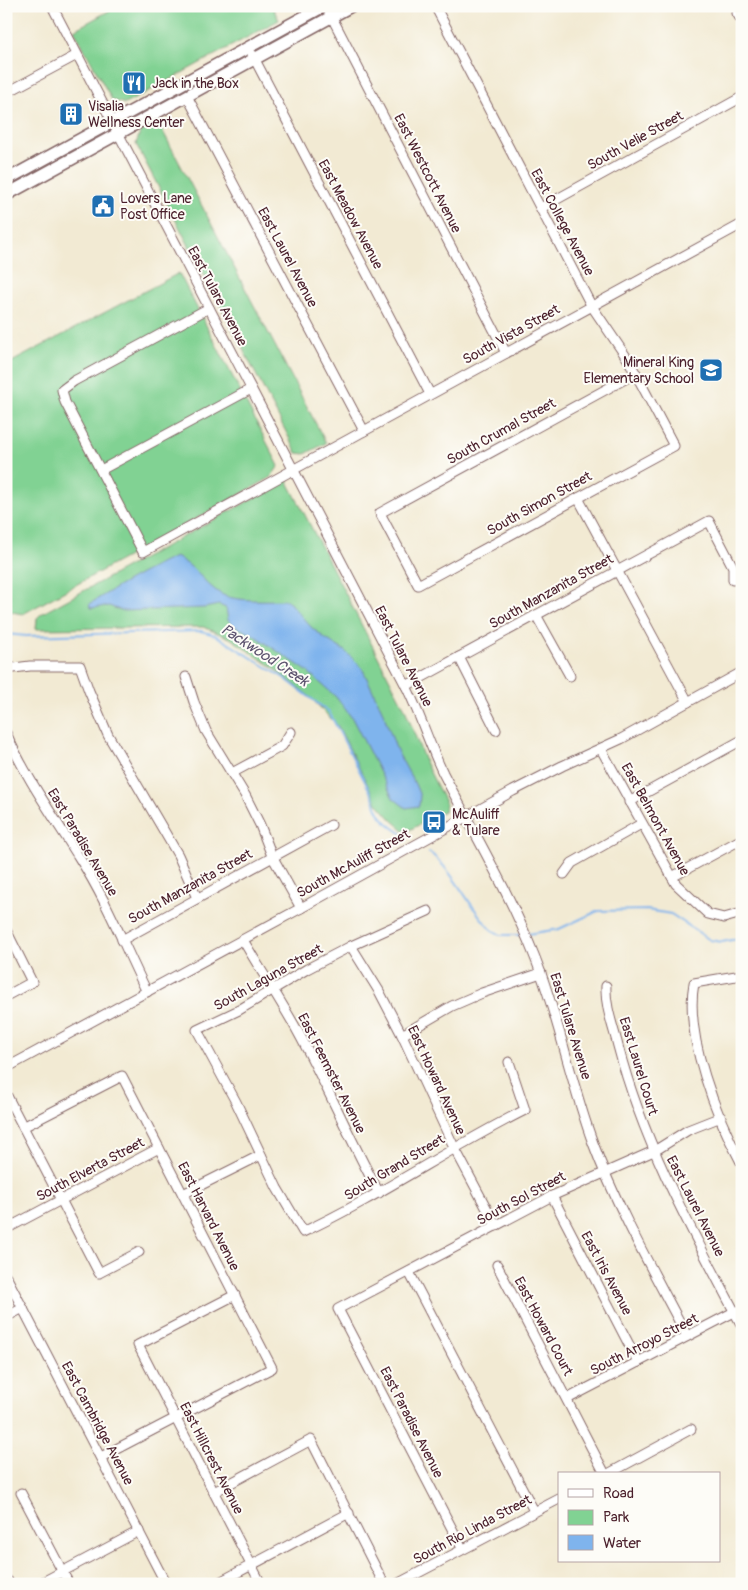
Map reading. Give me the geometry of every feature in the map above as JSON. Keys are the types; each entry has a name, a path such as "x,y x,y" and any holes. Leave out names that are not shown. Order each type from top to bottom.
{"main road":[{"path":"6,180 248,48 327,10 352,6"},
{"path":"6,195 254,59 327,10"}],"street":[{"name":"East Tulare Avenue","path":"52,6 406,686 436,756 523,929 558,1022 586,1123 604,1172 687,1336"},
{"name":"East College Avenue","path":"435,6 591,305 620,346 636,373 674,446"},
{"name":"East Westcott Avenue","path":"327,10 506,352"},
{"name":"East Meadow Avenue","path":"248,48 430,394"},
{"path":"6,94 77,55"},
{"name":"East Laurel Avenue","path":"187,96 364,431"},
{"name":"South Velie Street","path":"541,208 742,97"},
{"name":"South Vista Street","path":"101,470 143,552 742,224"},
{"path":"209,308 74,381 62,390 65,402 101,470 251,389"},
{"name":"South Crumal Street","path":"418,585 380,513 636,373"},
{"name":"South Simon Street","path":"418,585 674,446"},
{"path":"578,498 688,702"},
{"name":"South Manzanita Street","path":"406,686 708,521 733,567 733,580"},
{"path":"536,615 570,676"},
{"path":"459,657 496,730"},
{"path":"6,668 80,666 108,735 178,855 197,898"},
{"name":"South McAuliff Street","path":"6,1068 243,940 466,816 554,769 601,749 742,672"},
{"path":"186,677 206,731 260,825 272,856 301,908"},
{"path":"232,774 282,746 291,732"},
{"name":"East Paradise Avenue","path":"6,733 28,778 81,859 106,905 147,992"},
{"path":"630,802 742,740"},
{"name":"East Belmont Avenue","path":"601,749 641,824 683,892 703,910 716,917 724,918 742,913"},
{"path":"564,874 572,863 641,824"},
{"name":"South Manzanita Street","path":"122,940 331,825"},
{"path":"672,877 742,839"},
{"name":"South Laguna Street","path":"261,1155 236,1102 197,1030 239,1010 307,969 351,946 428,910"},
{"path":"6,930 32,982 6,996"},
{"name":"East Feemster Avenue","path":"243,940 297,1030 356,1151 379,1193"},
{"name":"East Howard Avenue","path":"351,946 379,991 402,1034 454,1147 496,1226"},
{"path":"402,1034 474,996 541,973"},
{"path":"742,975 694,983 693,1015 697,1044 704,1072 720,1117 742,1164"},
{"name":"East Laurel Court","path":"606,986 606,999 622,1064 653,1151"},
{"name":"South Grand Street","path":"261,1155 277,1188 303,1232 343,1214 454,1147 525,1110 510,1062"},
{"name":"East Harvard Avenue","path":"23,1127 122,1076 272,1368 175,1418"},
{"path":"6,1094 99,1273 139,1252"},
{"name":"South Sol Street","path":"338,1309 552,1196 653,1151 688,1130 720,1117"},
{"name":"South Elverta Street","path":"6,1228 159,1148"},
{"name":"East Laurel Avenue","path":"653,1151 675,1198 742,1326"},
{"path":"183,1194 261,1155"},
{"name":"East Iris Avenue","path":"552,1196 638,1362"},
{"name":"East Howard Court","path":"497,1265 567,1399"},
{"path":"409,1272 534,1511"},
{"name":"East Cambridge Avenue","path":"6,1276 166,1584"},
{"name":"East Hillcrest Avenue","path":"235,1295 138,1345 261,1584"},
{"path":"6,1317 23,1308"},
{"name":"East Paradise Avenue","path":"338,1309 462,1548"},
{"name":"South Arroyo Street","path":"567,1399 734,1312"},
{"path":"567,1399 604,1472"},
{"path":"101,1457 175,1418"},
{"path":"612,1472 691,1429"},
{"path":"214,1492 311,1440 384,1584"},
{"path":"21,1493 69,1584"},
{"name":"South Rio Linda Street","path":"397,1584 462,1548 558,1499"},
{"path":"216,1584 349,1513"},
{"path":"39,1584 139,1531"}],"green space":[{"path":"118,6 272,6 279,20 125,104 112,100 74,30"},
{"path":"158,122 326,443 305,454 297,453 136,144 140,132"},
{"path":"179,273 279,466 270,478 23,614 6,611 6,365"},
{"path":"287,480 405,709 426,764 446,804 444,811 406,832 377,803 338,726 309,696 271,666 230,638 203,627 36,629 37,618 41,614"}],"water":[{"path":"175,557 188,564 215,590 227,597 252,600 287,600 311,627 345,651 362,668 382,710 397,751 420,796 419,806 406,808 393,798 352,718 336,697 307,671 252,634 234,626 228,620 226,608 219,605 204,608 122,611 109,606 91,608 89,605 132,578"}],"waterway":[{"name":"Packwood Creek","path":"6,634 26,636 201,631 215,635 284,678 329,712 381,816 404,835"},
{"name":"Packwood Creek","path":"429,852 447,870 492,930 501,935 521,935"},
{"name":"Packwood Creek","path":"528,934 559,929 598,911 647,910 671,914 710,940 722,942 742,938"}],"place":[{"name":"Jack in the Box","path":"134,83"},
{"name":"Visalia Wellness Center","path":"71,114"},
{"name":"Lovers Lane Post Office","path":"103,206"},
{"name":"Mineral King Elementary School","path":"711,370"},
{"name":"McAuliff & Tulare","path":"434,822"}]}
